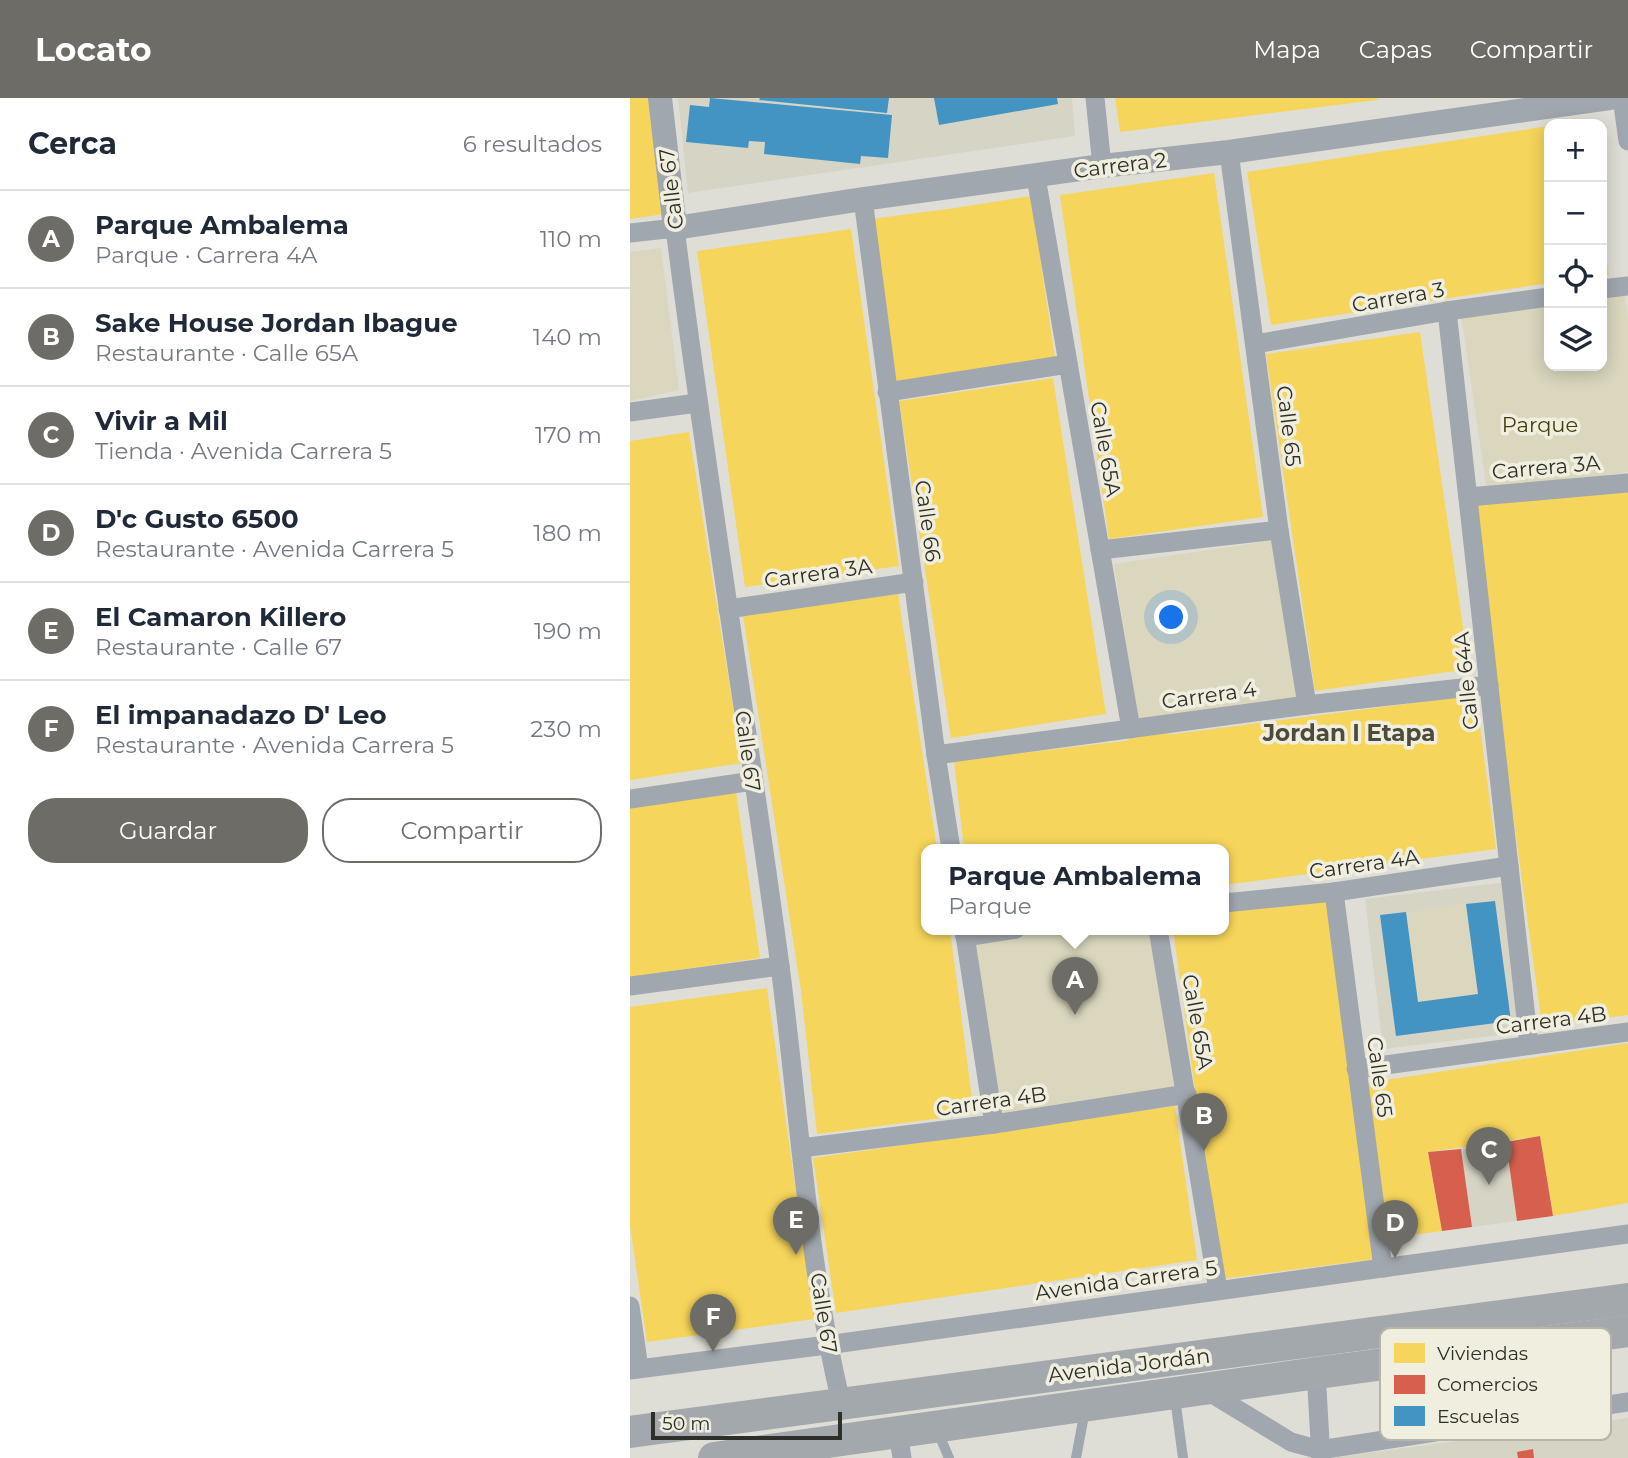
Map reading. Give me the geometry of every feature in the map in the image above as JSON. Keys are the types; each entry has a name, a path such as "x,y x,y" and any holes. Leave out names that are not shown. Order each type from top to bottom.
{"main road":[{"name":"Avenida Jordán","path":"1406,1328 1628,1299"},
{"name":"Avenida Jordán","path":"630,1432 1380,1331"},
{"name":"Avenida Jordán","path":"714,1458 900,1445 936,1427 1380,1364"}],"street":[{"name":"Calle 67","path":"660,98 697,403 780,967 828,1345 841,1402"},
{"path":"1095,98 1102,166"},
{"name":"Carrera 2","path":"630,233 1610,98"},
{"path":"1622,98 1628,141"},
{"name":"Calle 65","path":"1229,152 1279,530 1307,705"},
{"name":"Calle 65A","path":"1036,177 1131,729"},
{"name":"Calle 66","path":"863,199 936,755 950,844"},
{"path":"1607,288 1628,286"},
{"name":"Carrera 3","path":"1255,344 1447,311 1544,298"},
{"name":"Calle 64A","path":"1447,311 1529,1045"},
{"path":"887,392 1068,364"},
{"path":"630,412 697,403"},
{"name":"Carrera 3A","path":"1468,497 1628,483"},
{"path":"1100,550 1279,530"},
{"name":"Carrera 3A","path":"728,609 914,582"},
{"name":"Carrera 4","path":"936,755 1307,705 1489,685"},
{"path":"630,799 753,781"},
{"name":"Carrera 4A","path":"1229,902 1334,892 1509,866"},
{"name":"Calle 65","path":"1334,892 1383,1268"},
{"path":"964,935 994,1125"},
{"name":"Calle 65A","path":"1159,935 1218,1290"},
{"path":"630,986 780,967"},
{"name":"Carrera 4B","path":"1356,1069 1628,1032"},
{"name":"Carrera 4B","path":"801,1148 994,1125 1187,1094"},
{"name":"Avenida Carrera 5","path":"634,1369 828,1345 1628,1234"},
{"path":"630,1306 634,1369"},
{"path":"1316,1372 1321,1454"},
{"path":"1189,1391 1321,1454 1404,1440"}],"lane":[{"path":"1183,1458 1189,1391"},
{"path":"1076,1458 1086,1407"},
{"path":"936,1427 949,1458"}],"shaded area":[{"path":"678,98 1072,98 1075,136 688,193"},
{"path":"1507,882 1525,1032 1383,1049 1365,899"},
{"path":"1506,1142 1517,1221 1472,1227 1461,1149"},
{"path":"1628,1418 1628,1458 1337,1458 1464,1440 1611,1440 1611,1420"}],"green space":[{"path":"661,248 679,390 630,401 630,252"},
{"name":"Parque","path":"1624,291 1628,317 1628,472 1487,492 1461,314 1544,302 1544,371 1607,371 1607,293"},
{"path":"1275,540 1299,698 1138,723 1114,564"},
{"path":"1466,904 1478,994 1418,1002 1406,912"},
{"path":"1016,935 1152,935 1176,1087 999,1116 973,941"}],"building: Viviendas":[{"path":"630,98 650,98 665,214 630,219"},
{"path":"1115,98 1377,98 1377,100 1120,132"},
{"path":"1544,127 1544,284 1271,325 1247,172"},
{"path":"1214,173 1263,517 1109,539 1060,195"},
{"path":"1031,196 1055,358 895,383 871,219"},
{"path":"851,229 899,566 745,587 697,251"},
{"path":"1420,332 1469,669 1315,691 1266,354"},
{"path":"1053,378 1106,714 951,738 899,401"},
{"path":"689,432 742,763 630,780 630,441"},
{"path":"1628,489 1628,1015 1542,1026 1501,727 1475,505"},
{"path":"898,594 936,844 921,844 921,935 951,935 974,1114 817,1134 801,991 743,616"},
{"path":"1476,695 1496,849 1229,884 1229,844 963,844 954,761 1124,741 1150,733 1174,734"},
{"path":"736,792 760,958 630,977 630,806"},
{"path":"1327,899 1376,1259 1221,1279 1174,935 1229,935 1229,911"},
{"path":"767,988 814,1319 647,1342 630,1226 630,1007"},
{"path":"1628,1043 1628,1203 1553,1216 1540,1136 1428,1152 1442,1231 1389,1238 1366,1083"},
{"path":"1175,1106 1197,1260 836,1313 813,1158"}],"building: Comercios":[{"path":"1540,1136 1553,1216 1517,1221 1506,1142"},
{"path":"1461,1149 1472,1227 1442,1231 1428,1152"},
{"path":"1533,1449 1534,1458 1518,1458 1517,1452"}],"building: Escuelas":[{"path":"710,98 892,115 888,158 861,156 860,164 764,154 765,142 749,141 748,148 686,142 690,105 709,107"},
{"path":"889,98 887,113 759,100"},
{"path":"934,98 1057,98 1058,104 939,125"},
{"path":"1495,901 1511,1021 1396,1036 1380,915 1406,912 1418,1002 1478,994 1466,904"}],"place":[{"name":"Parque Ambalema","path":"1075,1015"},
{"name":"Sake House Jordan Ibague","path":"1204,1151"},
{"name":"Vivir a Mil","path":"1489,1185"},
{"name":"El Camaron Killero","path":"796,1255"},
{"name":"D'c Gusto 6500","path":"1395,1258"},
{"name":"El impanadazo D' Leo","path":"713,1352"}],"district":[{"name":"Jordan I Etapa","path":"1349,733"}]}
